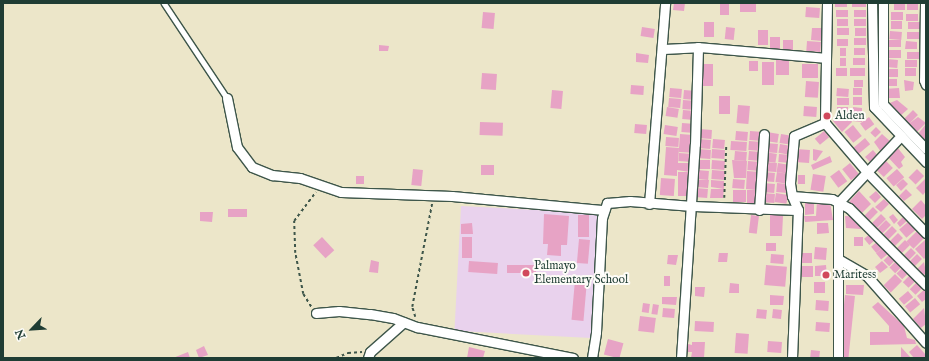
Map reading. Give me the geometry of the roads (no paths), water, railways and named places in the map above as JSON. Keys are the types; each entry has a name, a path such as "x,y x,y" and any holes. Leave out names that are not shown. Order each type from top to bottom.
{"street":[{"path":"649,204 663,49 665,3"},
{"path":"827,3 825,123 867,172 926,233"},
{"path":"872,3 874,107 902,136 926,150"},
{"path":"883,3 883,104 914,143 926,162"},
{"path":"925,3 924,80 926,85"},
{"path":"663,49 698,47 826,58"},
{"path":"681,358 692,206 698,47"},
{"path":"227,98 237,147 252,167 272,175 322,183 341,192 434,195 604,210"},
{"path":"792,358 798,210 792,196 790,183 794,136 825,123"},
{"path":"759,210 764,134"},
{"path":"838,358 838,202 902,136"},
{"path":"792,196 826,198 838,202 857,213 926,286"},
{"path":"592,358 604,210 607,203 630,201 649,204 759,210 798,210"},
{"path":"838,258 867,276 926,343"},
{"path":"316,313 339,311 370,314 404,322 417,327 573,358"},
{"path":"369,355 404,322"}],"lane":[{"path":"164,3 227,98"}],"place":[{"name":"Alden","path":"827,116"},
{"name":"Palmayo Elementary School","path":"526,273"},
{"name":"Maritess","path":"826,275"}]}
